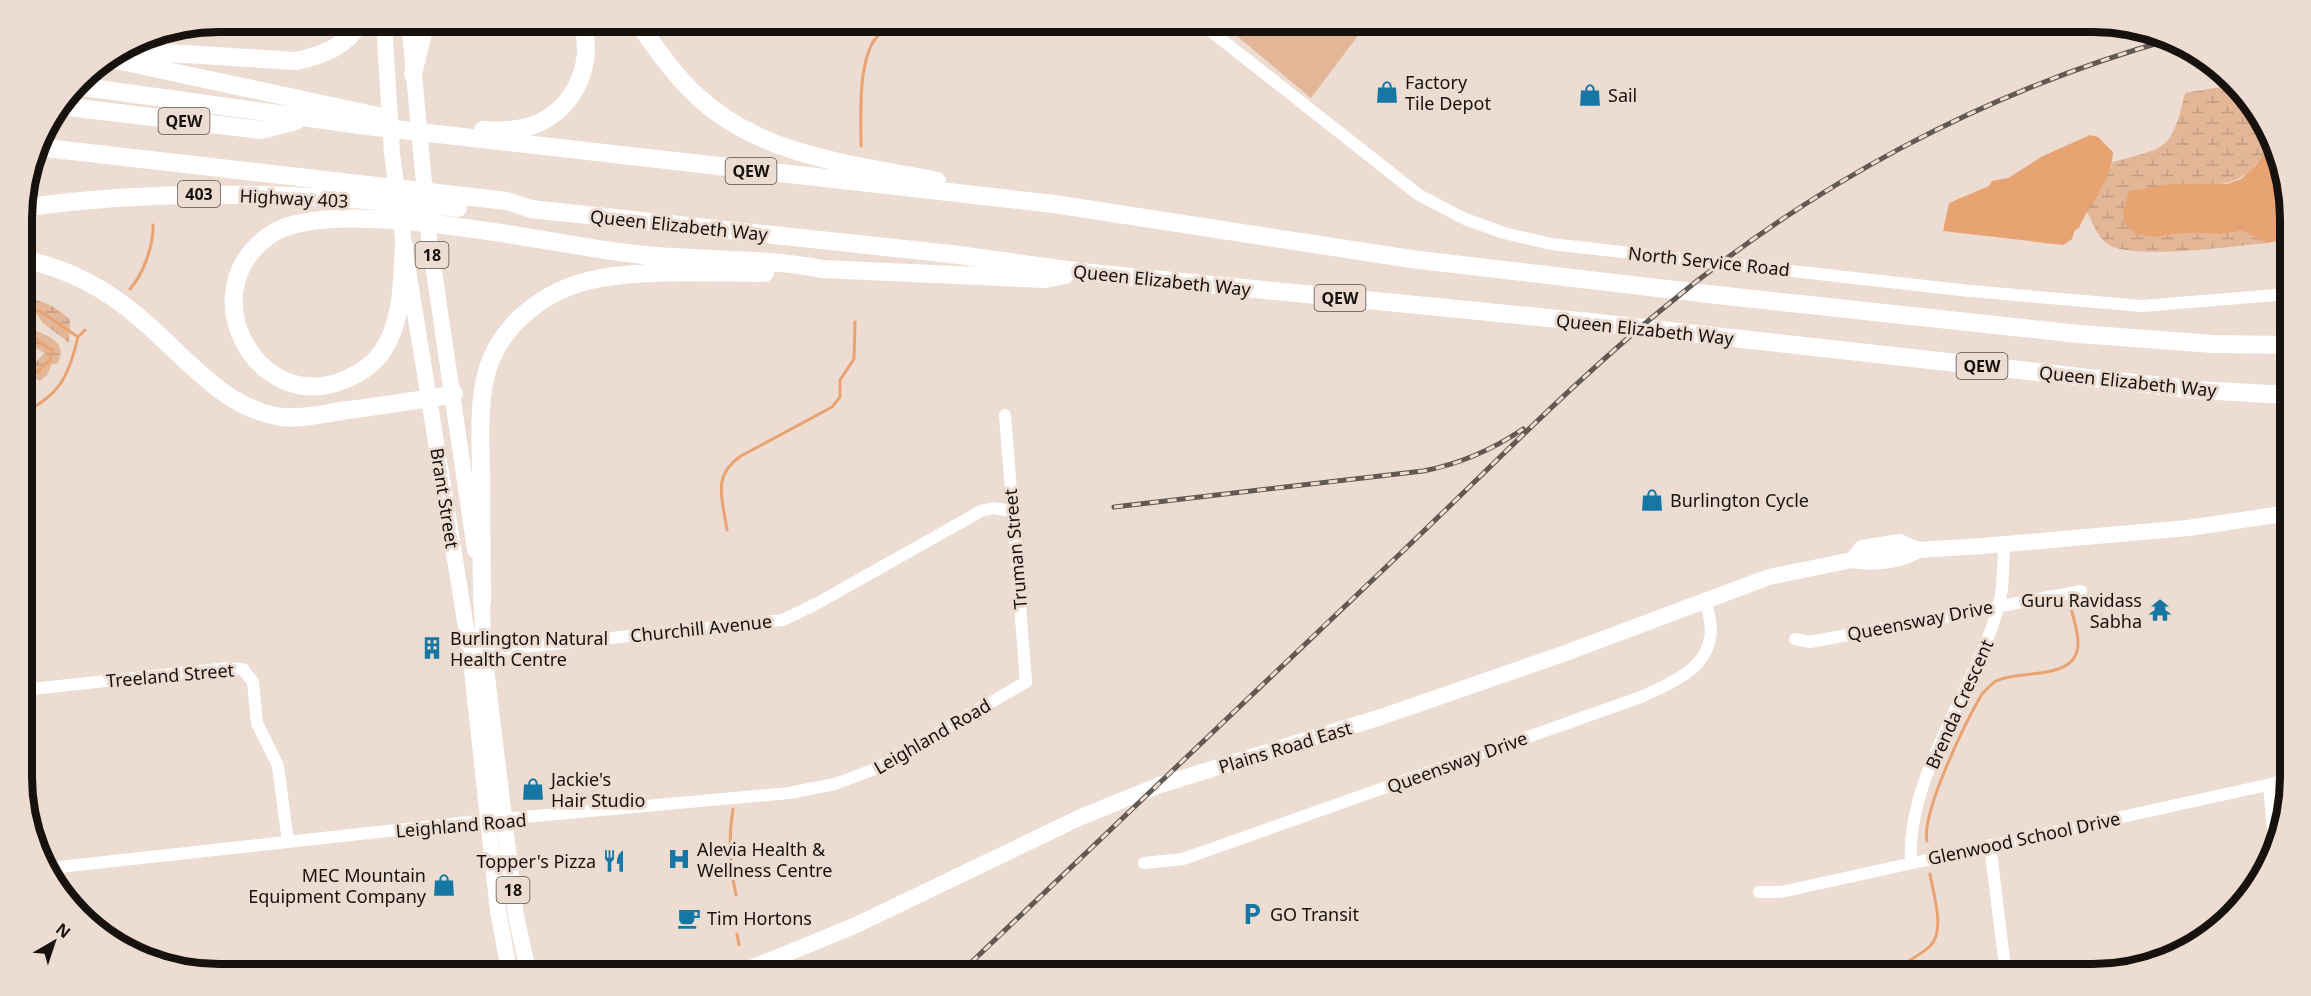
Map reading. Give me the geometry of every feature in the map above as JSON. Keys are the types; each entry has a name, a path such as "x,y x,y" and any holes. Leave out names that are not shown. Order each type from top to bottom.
{"highway":[{"path":"136,51 297,60 316,57 334,49 347,40 352,32"},
{"path":"412,74 423,32"},
{"path":"118,61 368,120 443,131 504,131 532,125 549,117 570,96 585,66 586,41 584,32"},
{"path":"645,32 696,96 716,112 756,136 801,154 1054,204"},
{"path":"86,87 307,119"},
{"name":"QEW","path":"68,107 261,130 307,119 368,120"},
{"name":"QEW","path":"443,131 1054,204 1411,259 1653,288 2079,334 2213,344 2280,345"},
{"name":"Queen Elizabeth Way","path":"46,148 376,193 450,201 507,201 531,209 940,252 1082,272 1599,323 2198,390 2280,395"},
{"name":"Highway 403","path":"32,206 69,201 206,194 376,193"},
{"path":"404,245 402,299 393,328 383,351 362,371 326,386 301,385 274,375 252,356 238,330 232,299 236,280 245,260 259,244 286,226 301,223 337,219 449,226 635,254 794,264 822,269"},
{"path":"32,262 72,274 98,287 142,320 193,367 234,400 261,412 284,417 454,394"},
{"path":"482,602 481,402 490,364 509,331 536,303 567,287 602,278 822,269 1045,279 1082,272"}],"main road":[{"name":"Brant Street","path":"385,32 392,153 404,245 506,820 516,916 527,964"},
{"name":"Brant Street","path":"410,32 412,74 429,237 454,394 482,602 476,652 488,821 502,943 507,964"},
{"path":"2004,544 2188,528 2280,514"},
{"name":"Plains Road East","path":"761,964 854,926 1081,817 1160,785 1458,691 1706,598 1769,577 1852,560 1864,562 1909,556 1918,550 2004,544"}],"street":[{"name":"North Service Road","path":"1212,32 1419,195 1465,219 1504,233 1551,244 1682,259 1970,291 2142,306 2280,295"},
{"name":"Truman Street","path":"1005,415 1026,682"},
{"name":"Churchill Avenue","path":"476,652 783,620 816,604 981,511 993,508 1012,511"},
{"name":"Brenda Crescent","path":"1911,863 1909,840 1930,769 2000,605 2004,544"},
{"name":"Queensway Drive","path":"1796,639 1810,642 2081,591"},
{"name":"Queensway Drive","path":"1144,863 1183,859 1641,697 1683,677 1700,660 1711,630 1706,598"},
{"name":"Treeland Street","path":"32,689 228,668 243,669 253,682 257,723 274,754 281,776 288,842"},
{"name":"Leighland Road","path":"54,868 488,821 789,793 835,784 875,770 1026,682"},
{"name":"Glenwood School Drive","path":"1758,892 1781,892 2280,783"},
{"path":"2269,786 2273,827"},
{"path":"1990,846 2005,964"}],"green space":[{"path":"1232,32 1361,32 1311,98"},
{"path":"2225,86 2255,125 2266,149 2244,176 2237,180 2206,185 2157,237 2183,233 2221,234 2242,231 2267,243 2163,252 2141,251 2109,245 2098,234 2086,211 2102,187 2113,162 2145,153 2164,144 2175,127 2185,93"},
{"path":"32,299 48,304 70,320 69,343 43,323 36,313 32,313"},
{"path":"32,329 52,339 60,349 57,364 52,364 47,375 40,381 32,376 32,361 35,363 44,353 32,345"}],"shaded area":[{"path":"2090,135 2098,137 2113,152 2112,163 2105,182 2079,228 2075,230 2072,239 2063,245 1943,231 1949,203 1989,186 1992,181 2008,178 2043,156"},
{"path":"2266,150 2278,194 2280,241 2267,243 2242,231 2221,234 2183,233 2157,237 2136,234 2124,223 2123,212 2129,191 2170,184 2227,184 2241,179 2256,165"}],"waterway":[{"path":"861,146 861,93 865,65 873,42 881,32"},
{"path":"130,289 147,259 153,225"},
{"path":"32,310 40,311 78,337 85,330"},
{"path":"727,530 721,489 726,472 741,456 832,407 840,397 840,380 854,359 855,322"},
{"path":"32,337 52,351 50,360 37,372 32,370"},
{"path":"32,408 46,399 61,383 71,363 78,337"},
{"path":"1927,841 1931,810 1946,767 1982,694 1996,681 2058,669 2069,664 2075,655 2078,637 2068,597"},
{"path":"733,809 730,852 736,895"},
{"path":"1905,964 1930,946 1935,939 1938,922 1930,874"},
{"path":"737,934 739,945"}],"railway":[{"path":"970,964 1562,398 1627,339 1717,265 1838,184 1967,115 2034,86 2158,43"},
{"path":"1114,507 1423,471 1475,455 1523,429"}],"place":[{"name":"Factory Tile Depot","path":"1387,92"},
{"name":"Sail","path":"1590,95"},
{"name":"Burlington Cycle","path":"1652,500"},
{"name":"Guru Ravidass Sabha","path":"2160,610"},
{"name":"Burlington Natural Health Centre","path":"432,648"},
{"name":"Jackie's Hair Studio","path":"533,789"},
{"name":"Alevia Health & Wellness Centre","path":"679,859"},
{"name":"Topper's Pizza","path":"614,861"},
{"name":"MEC Mountain Equipment Company","path":"444,885"},
{"name":"GO Transit","path":"1252,914"},
{"name":"Tim Hortons","path":"689,918"}]}
